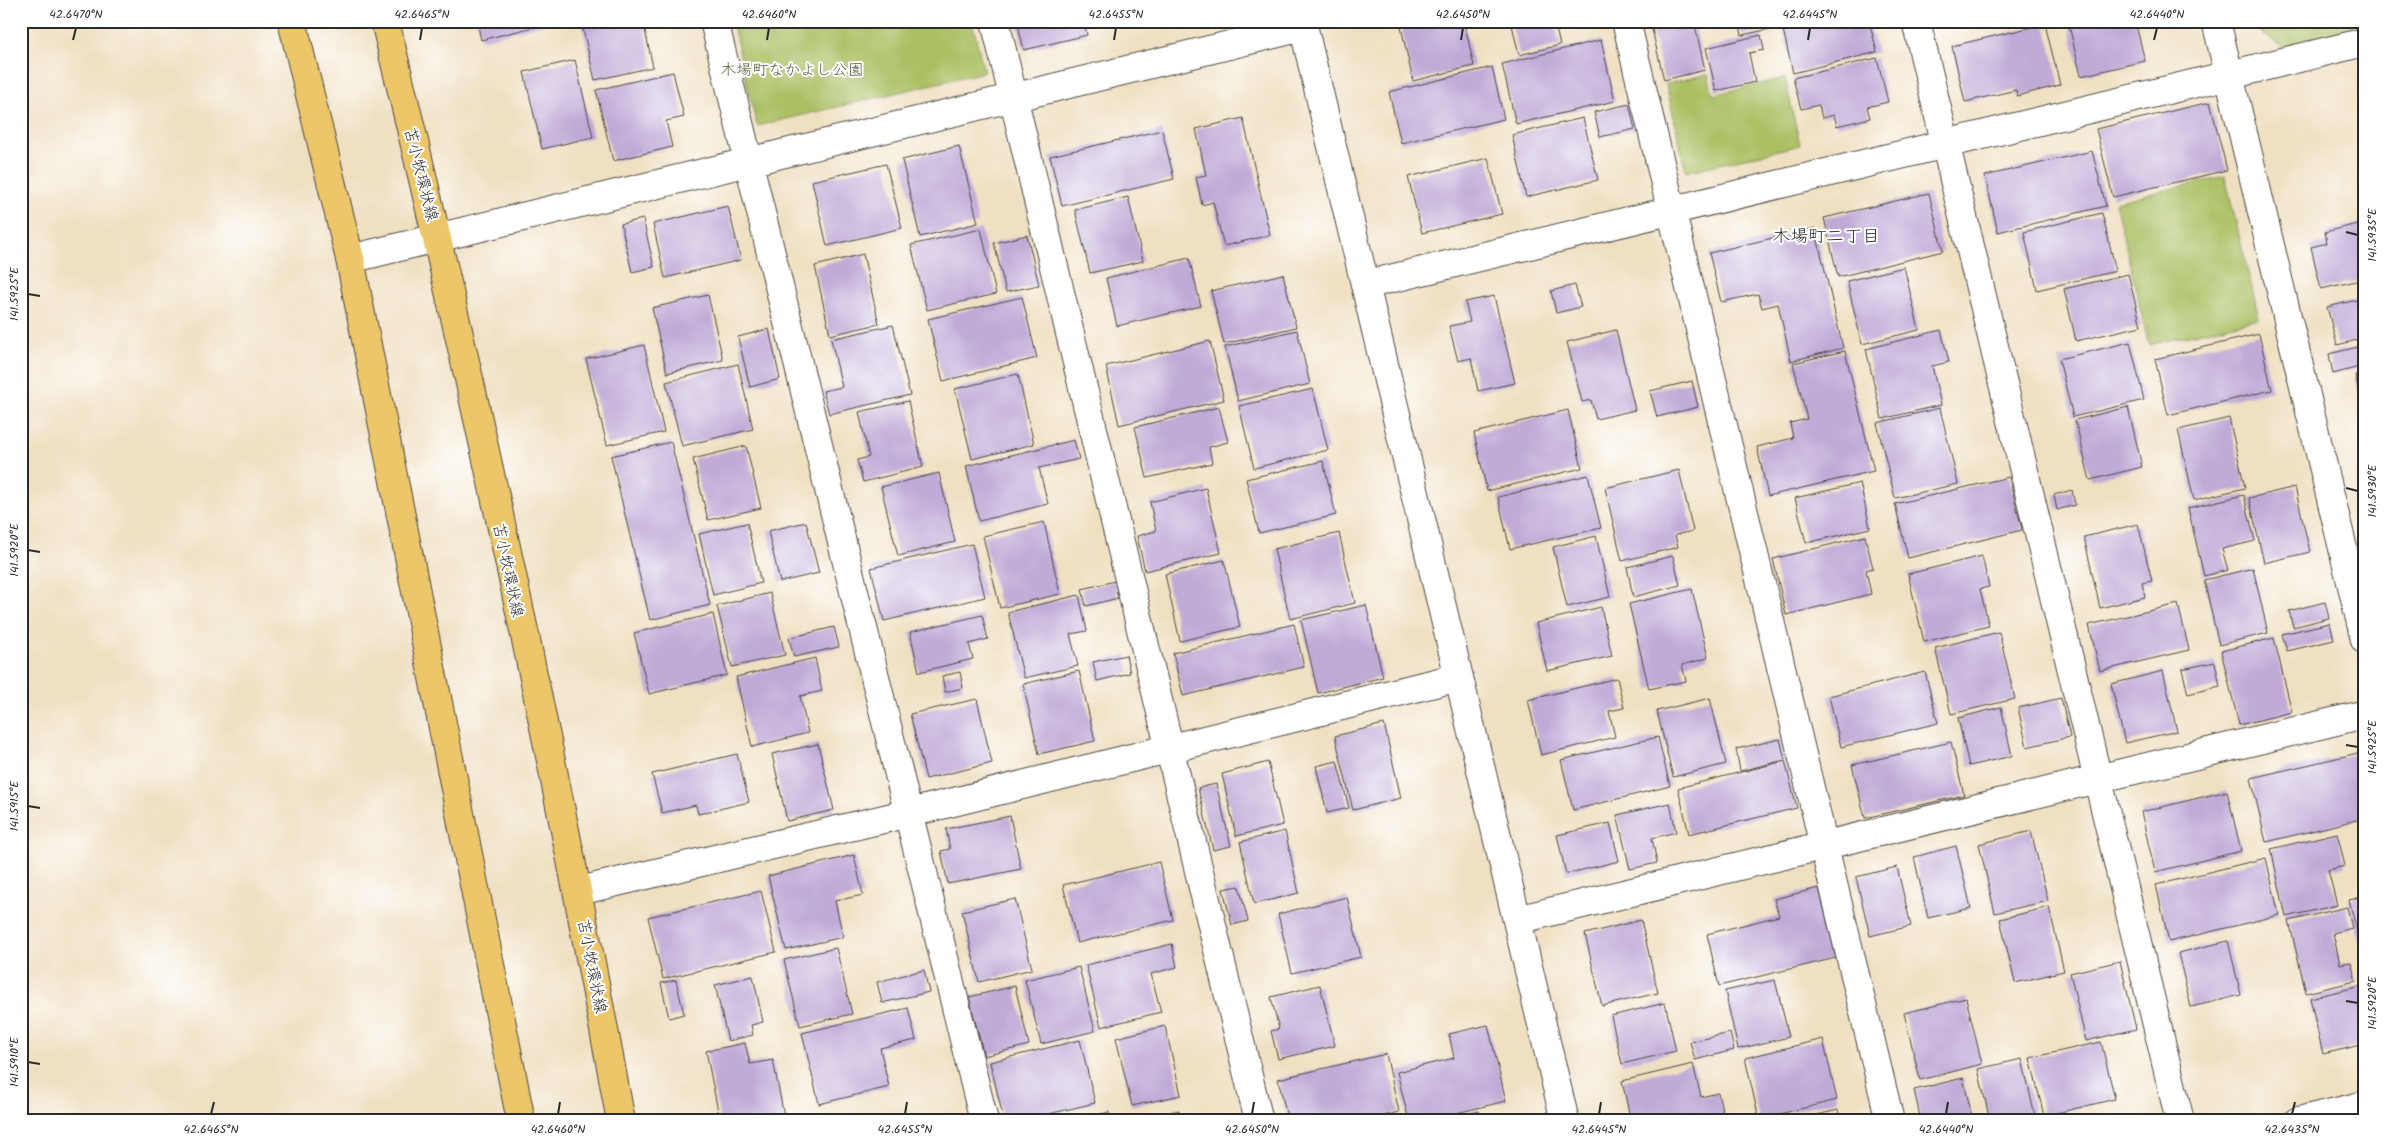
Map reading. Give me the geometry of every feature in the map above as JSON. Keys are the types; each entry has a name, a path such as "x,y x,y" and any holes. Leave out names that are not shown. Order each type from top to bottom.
{"main road":[{"path":"292,21 350,259 521,1121"},
{"name":"苫小牧環状線","path":"385,21 438,237 578,891 621,1121"}],"street":[{"path":"714,21 751,163 984,1121"},
{"path":"995,21 1259,1121"},
{"path":"1626,21 1890,1121"},
{"path":"1916,21 2180,1121"},
{"path":"2216,21 2365,640"},
{"path":"350,259 751,163 1302,24 1565,1121"},
{"path":"1364,285 2365,42"},
{"path":"578,891 910,812 1459,677"},
{"path":"1517,920 2365,714"},
{"path":"2298,1121 2365,1105"}],"green space":[{"name":"木場町なかよし公園","path":"732,21 972,21 984,72 757,126"},
{"path":"2244,21 2365,21 2365,32 2287,50"},
{"path":"1708,74 1713,95 1785,78 1800,145 1686,172 1666,84"},
{"path":"2225,176 2259,318 2149,345 2115,202"}],"building":[{"path":"477,21 554,21 554,22 481,40"},
{"path":"581,21 643,21 653,67 595,80"},
{"path":"1017,21 1084,21 1087,35 1024,50"},
{"path":"1426,21 1464,21 1474,66 1413,81 1401,27"},
{"path":"1511,21 1554,21 1560,45 1519,55"},
{"path":"1650,21 1694,21 1705,70 1664,80"},
{"path":"1739,21 1774,21 1775,28 1742,35"},
{"path":"1781,21 1869,21 1877,52 1793,73"},
{"path":"2068,21 2135,21 2145,61 2081,76"},
{"path":"2045,24 2060,85 2017,96 2016,90 1965,102 1952,46"},
{"path":"1761,35 1764,50 1749,53 1755,82 1716,91 1706,48"},
{"path":"1601,40 1615,101 1516,124 1502,64"},
{"path":"1877,58 1888,102 1867,107 1870,118 1837,126 1834,115 1822,118 1819,105 1801,109 1793,78"},
{"path":"575,60 593,137 542,149 524,72"},
{"path":"1492,67 1504,119 1401,143 1389,92"},
{"path":"673,72 684,117 666,121 672,147 613,161 596,90"},
{"path":"2210,102 2227,170 2113,197 2096,129"},
{"path":"1629,104 1635,129 1600,137 1594,112"},
{"path":"1243,118 1270,235 1224,246 1213,202 1202,205 1196,177 1206,175 1196,129"},
{"path":"1583,118 1598,180 1526,197 1512,135"},
{"path":"1162,130 1174,179 1062,206 1050,156"},
{"path":"959,146 978,223 920,237 902,160"},
{"path":"2092,151 2106,206 1998,232 1985,176"},
{"path":"1488,158 1502,214 1422,233 1408,177"},
{"path":"886,164 902,228 827,246 812,181"},
{"path":"2365,169 2365,194 2364,194 2359,171"},
{"path":"1929,193 1943,251 1838,277 1824,218"},
{"path":"1128,197 1143,261 1090,273 1075,210"},
{"path":"728,206 741,260 665,278 653,224"},
{"path":"2102,213 2116,271 2037,290 2024,232"},
{"path":"643,219 654,267 632,272 621,224"},
{"path":"2365,222 2365,279 2321,289 2311,247 2327,243 2325,232"},
{"path":"1815,228 1843,348 1791,361 1778,304 1762,308 1758,294 1721,302 1709,253"},
{"path":"981,229 996,294 927,310 911,245"},
{"path":"1027,235 1039,285 1006,292 994,243"},
{"path":"863,254 879,324 830,335 815,266"},
{"path":"1189,258 1201,306 1117,326 1106,278"},
{"path":"1904,267 1919,330 1862,344 1847,281"},
{"path":"1283,274 1296,327 1224,344 1211,291"},
{"path":"2128,274 2141,326 2076,341 2064,289"},
{"path":"1575,285 1581,307 1556,313 1551,291"},
{"path":"708,295 723,360 667,373 652,308"},
{"path":"1494,296 1515,383 1478,391 1471,358 1458,361 1449,326 1470,322 1465,302"},
{"path":"1022,297 1037,358 943,381 928,319"},
{"path":"2365,298 2365,338 2337,345 2327,307"},
{"path":"893,325 910,395 829,414 823,391 842,387 831,339"},
{"path":"769,329 780,379 750,387 738,337"},
{"path":"1297,330 1310,384 1238,401 1225,347"},
{"path":"1616,330 1635,410 1596,419 1591,400 1582,402 1567,342"},
{"path":"1941,330 1949,362 1932,366 1941,405 1882,419 1866,349"},
{"path":"2259,334 2272,390 2168,415 2155,359"},
{"path":"1210,341 1224,400 1119,425 1106,366"},
{"path":"2130,342 2144,400 2073,417 2059,359"},
{"path":"644,345 664,432 607,445 586,359"},
{"path":"2358,347 2363,366 2333,374 2329,354"},
{"path":"1845,351 1874,471 1768,496 1757,447 1793,438 1790,423 1807,419 1793,363"},
{"path":"738,364 753,429 682,446 666,382"},
{"path":"2365,373 2365,413 2364,413 2355,375"},
{"path":"1018,374 1034,444 972,459 955,389"},
{"path":"1692,381 1698,407 1657,417 1650,391"},
{"path":"1313,389 1328,450 1254,468 1239,406"},
{"path":"908,401 923,467 863,482 857,460 869,457 859,412"},
{"path":"1219,407 1228,442 1209,447 1212,463 1147,478 1135,427"},
{"path":"2128,407 2142,467 2090,480 2075,420"},
{"path":"1940,408 1958,484 1895,498 1877,423"},
{"path":"1568,410 1582,468 1487,491 1474,433"},
{"path":"2229,418 2245,488 2194,500 2178,430"},
{"path":"1074,440 1079,459 1039,468 1048,504 979,521 966,466"},
{"path":"671,442 710,605 650,620 611,456"},
{"path":"746,446 761,508 708,520 693,459"},
{"path":"1323,461 1336,515 1259,533 1246,479"},
{"path":"1679,470 1693,531 1675,535 1678,547 1622,561 1605,488"},
{"path":"939,473 955,542 898,556 881,487"},
{"path":"1588,475 1601,528 1510,549 1498,497"},
{"path":"2009,477 2022,530 1908,558 1895,504"},
{"path":"1860,483 1870,528 1806,543 1795,498"},
{"path":"2295,487 2310,552 2264,563 2249,498"},
{"path":"1206,488 1221,553 1145,571 1137,536 1156,531 1150,502"},
{"path":"2072,490 2075,505 2057,510 2054,495"},
{"path":"2244,495 2255,541 2222,549 2228,570 2204,576 2188,508"},
{"path":"806,522 819,573 780,582 768,531"},
{"path":"1044,522 1060,594 1000,608 983,536"},
{"path":"747,523 761,583 713,595 699,534"},
{"path":"2138,524 2152,581 2142,583 2145,597 2100,608 2084,537"},
{"path":"1339,533 1355,603 1290,619 1274,549"},
{"path":"1596,536 1610,597 1567,607 1553,547"},
{"path":"1865,536 1873,568 1866,570 1871,594 1786,615 1773,559"},
{"path":"972,544 985,597 884,621 871,568"},
{"path":"1673,556 1680,585 1633,597 1627,567"},
{"path":"1982,556 1989,587 1980,589 1989,626 1924,642 1908,574"},
{"path":"1224,560 1240,627 1180,641 1165,574"},
{"path":"2253,568 2268,633 2219,645 2204,580"},
{"path":"1115,581 1118,598 1086,606 1082,589"},
{"path":"1692,589 1708,658 1682,665 1686,681 1649,689 1629,604"},
{"path":"770,593 785,655 732,667 717,606"},
{"path":"1079,595 1087,631 1070,634 1078,666 1024,678 1008,612"},
{"path":"2325,602 2329,618 2293,627 2289,611"},
{"path":"2178,604 2189,650 2100,671 2089,625"},
{"path":"1366,605 1383,677 1318,693 1301,620"},
{"path":"1601,607 1612,656 1547,671 1536,623"},
{"path":"713,614 727,675 649,694 634,633"},
{"path":"982,615 988,639 969,644 973,659 919,672 910,632"},
{"path":"2330,623 2334,640 2287,651 2282,634"},
{"path":"1294,624 1304,667 1183,696 1173,653"},
{"path":"834,627 839,647 794,657 789,638"},
{"path":"1999,632 2015,699 1951,714 1935,648"},
{"path":"2274,638 2292,712 2239,725 2221,651"},
{"path":"1126,655 1130,673 1097,681 1093,662"},
{"path":"815,658 822,691 800,696 808,733 752,747 736,677"},
{"path":"2215,662 2220,686 2188,694 2182,669"},
{"path":"1079,671 1095,741 1039,754 1023,684"},
{"path":"2163,671 2177,731 2125,743 2111,684"},
{"path":"960,672 963,688 945,692 942,676"},
{"path":"1925,672 1938,723 1841,747 1829,696"},
{"path":"1617,678 1624,708 1609,711 1615,737 1541,755 1528,700"},
{"path":"1710,698 1726,764 1673,777 1657,711"},
{"path":"2061,698 2070,737 2027,747 2018,708"},
{"path":"977,699 992,763 926,779 910,714"},
{"path":"2001,707 2012,756 1969,766 1958,718"},
{"path":"1384,724 1401,798 1353,810 1335,736"},
{"path":"1658,737 1670,786 1573,810 1561,760"},
{"path":"1780,739 1785,760 1740,771 1736,749"},
{"path":"1951,742 1964,795 1865,818 1852,765"},
{"path":"818,744 834,810 787,821 772,754"},
{"path":"2362,752 2365,765 2365,818 2266,842 2251,778"},
{"path":"737,754 749,802 698,814 696,805 662,813 652,774"},
{"path":"1337,761 1349,808 1327,813 1316,766"},
{"path":"1785,761 1797,808 1689,834 1678,788"},
{"path":"1268,762 1283,825 1236,836 1222,774"},
{"path":"1216,784 1231,846 1213,850 1198,788"},
{"path":"2227,791 2241,851 2155,872 2141,812"},
{"path":"1670,803 1676,832 1652,838 1657,863 1630,869 1617,815"},
{"path":"1010,816 1021,869 948,884 941,851 950,849 946,829"},
{"path":"1610,823 1619,861 1566,874 1557,835"},
{"path":"1285,831 1299,893 1254,904 1240,842"},
{"path":"2031,831 2048,901 1995,913 1979,844"},
{"path":"2337,833 2345,866 2328,870 2337,905 2286,917 2271,849"},
{"path":"1956,846 1971,908 1928,918 1914,857"},
{"path":"854,855 863,895 835,901 843,937 786,950 768,876"},
{"path":"2266,858 2279,915 2169,942 2156,885"},
{"path":"1159,862 1173,920 1077,943 1063,885"},
{"path":"1897,867 1911,926 1870,936 1856,877"},
{"path":"1239,886 1248,921 1232,925 1223,889"},
{"path":"1819,888 1836,958 1719,986 1707,934 1779,916 1774,899"},
{"path":"761,891 776,952 663,979 648,917"},
{"path":"2365,896 2365,950 2362,951 2349,900"},
{"path":"1347,897 1361,957 1292,973 1278,914"},
{"path":"1015,899 1032,969 979,982 962,911"},
{"path":"2049,907 2064,971 2015,983 2000,919"},
{"path":"2347,907 2352,928 2333,933 2340,964 2351,962 2356,981 2306,993 2289,921"},
{"path":"1641,920 1658,993 1602,1006 1585,934"},
{"path":"2228,941 2241,995 2191,1007 2178,953"},
{"path":"1172,944 1177,967 1151,974 1161,1012 1101,1027 1086,965"},
{"path":"836,948 852,1014 800,1026 784,960"},
{"path":"2120,961 2136,1029 2086,1041 2070,973"},
{"path":"1079,967 1095,1031 1041,1044 1025,980"},
{"path":"924,970 929,992 882,1003 877,982"},
{"path":"753,976 763,1022 751,1025 753,1035 728,1041 715,985"},
{"path":"676,980 684,1014 669,1018 661,983"},
{"path":"1775,980 1789,1037 1738,1049 1725,991"},
{"path":"1320,985 1335,1046 1278,1059 1271,1031 1279,1029 1271,997"},
{"path":"2365,985 2365,1044 2323,1054 2310,998"},
{"path":"1015,986 1029,1045 984,1056 969,997"},
{"path":"1966,998 1982,1064 1920,1080 1904,1013"},
{"path":"1665,1003 1676,1051 1622,1064 1611,1016"},
{"path":"908,1008 916,1040 880,1048 889,1087 819,1104 802,1033"},
{"path":"1488,1025 1506,1101 1424,1121 1409,1121 1397,1072 1454,1058 1449,1034"},
{"path":"1165,1026 1181,1095 1132,1106 1116,1038"},
{"path":"1730,1033 1734,1050 1695,1060 1690,1042"},
{"path":"1823,1039 1837,1100 1759,1119 1745,1058"},
{"path":"1080,1040 1095,1103 1019,1121 1004,1121 990,1062"},
{"path":"2101,1042 2115,1099 2044,1116 2030,1058"},
{"path":"745,1043 750,1064 773,1060 785,1121 720,1121 706,1051"},
{"path":"1386,1054 1399,1112 1363,1121 1288,1121 1278,1079"},
{"path":"2022,1059 2036,1121 1990,1121 1978,1069"},
{"path":"1693,1064 1701,1097 1718,1093 1725,1121 1659,1121 1658,1117 1631,1121 1622,1081"},
{"path":"1963,1078 1973,1121 1921,1121 1914,1090"},
{"path":"1179,1110 1181,1121 1134,1120"},
{"path":"1838,1110 1841,1121 1795,1121 1795,1120"},
{"path":"1479,1111 1482,1121 1441,1121 1441,1120"},
{"path":"1109,1112 1111,1121 1076,1120"}],"district":[{"name":"木場町二丁目","path":"1826,236"}]}
